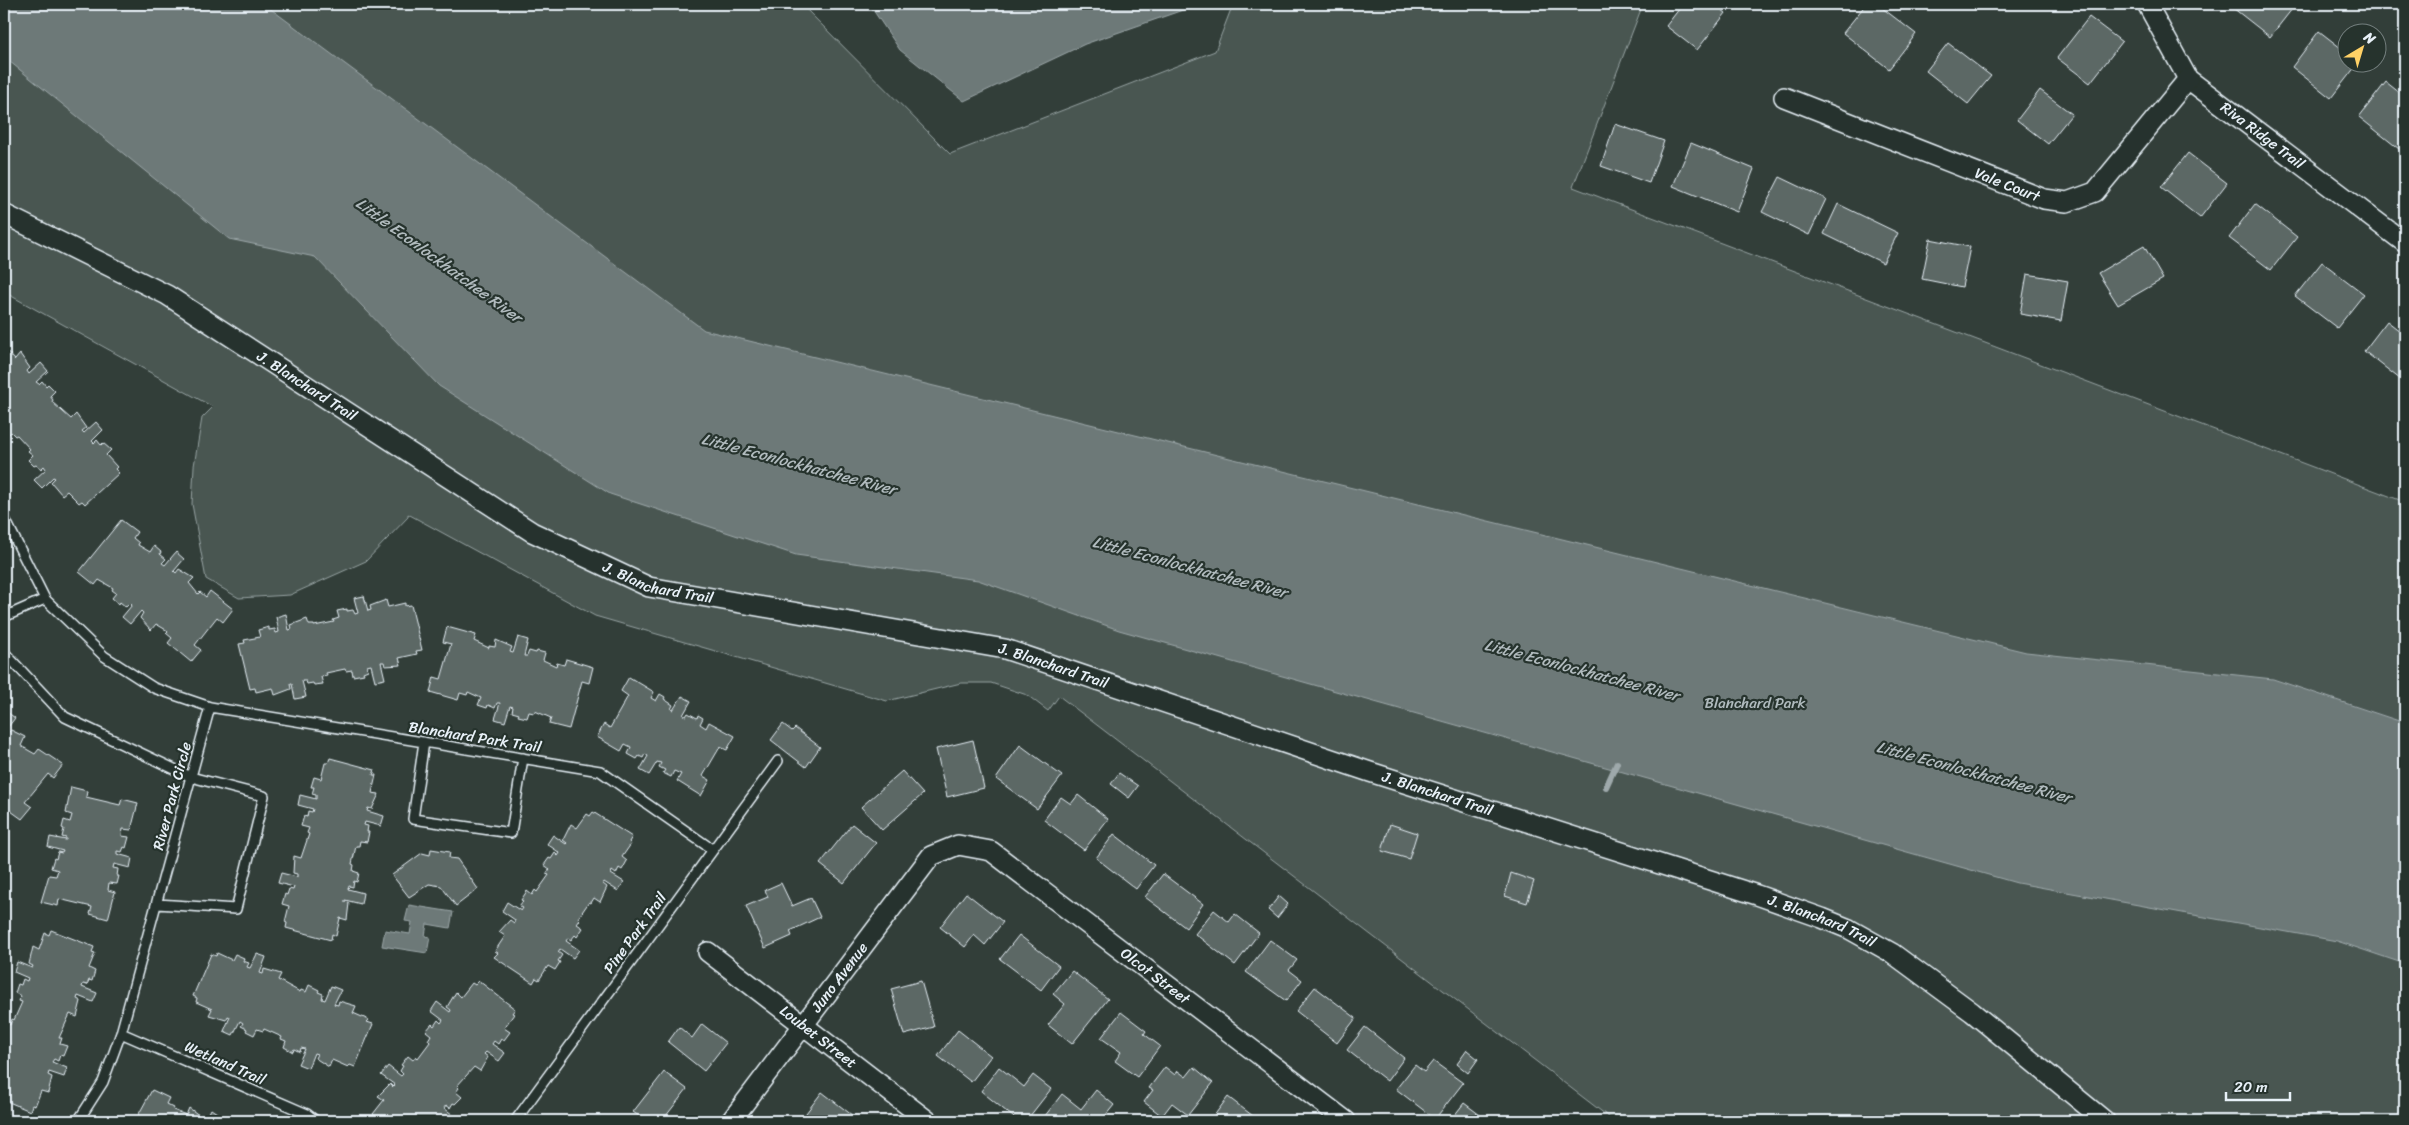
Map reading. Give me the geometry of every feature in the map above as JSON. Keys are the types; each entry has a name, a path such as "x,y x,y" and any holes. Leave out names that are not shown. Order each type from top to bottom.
{"street":[{"name":"Riva Ridge Trail","path":"2147,4 2188,78 2405,243"},
{"name":"Vale Court","path":"1784,97 2044,199 2068,202 2095,192 2188,78"},
{"name":"J. Blanchard Trail","path":"4,214 167,295 532,532 649,587 1005,648 1370,772 1757,895 1822,918 1849,929 1892,952 1972,1012 2105,1121"},
{"name":"Juno Avenue","path":"731,1121 931,856 958,845"},
{"name":"Olcot Street","path":"958,845 991,851 1346,1121"},
{"name":"Loubet Street","path":"708,952 928,1121"}],"lane":[{"path":"4,517 45,600 112,661 154,688 210,707"},
{"path":"4,618 45,600"},
{"path":"4,652 66,717 191,777 264,796 236,909 157,904"},
{"name":"Blanchard Park Trail","path":"210,707 600,771 713,850"},
{"name":"River Park Circle","path":"78,1121 103,1082 121,1033 210,707"},
{"path":"424,742 413,819 511,833 523,758"},
{"name":"Pine Park Trail","path":"515,1121 778,761"},
{"name":"Wetland Trail","path":"121,1033 307,1114 316,1121"}],"green space":[{"name":"Blanchard Park","path":"4,4 801,4 950,154 1215,51 1233,4 1643,4 1573,187 2405,502 2405,1121 1614,1121 1059,696 1048,711 1027,695 991,683 961,683 887,701 595,616 408,514 408,517 366,561 290,595 239,598 206,579 192,504 194,466 202,418 213,407 4,292"}],"water":[{"name":"Little Econlockhatchee River","path":"4,4 264,4 704,330 2026,652 2273,679 2405,723 2405,964 2337,941 2017,883 1119,630 978,580 796,555 610,494 439,386 315,257 229,239 4,57"},
{"path":"869,4 1200,4 1085,44 964,101 900,50"},
{"path":"409,905 453,912 450,928 427,924 425,936 430,937 427,953 382,946 385,930 410,934 412,922 405,921"}],"building":[{"path":"1683,4 1714,4 1726,13 1697,50 1666,26"},
{"path":"1866,4 1877,4 1916,34 1889,69 1843,33"},
{"path":"2236,4 2296,4 2270,37 2233,8"},
{"path":"2089,17 2122,42 2090,83 2057,58"},
{"path":"2319,31 2336,44 2336,72 2351,72 2331,98 2292,67"},
{"path":"1948,43 1991,76 1968,104 1926,71"},
{"path":"2386,82 2405,97 2405,140 2399,149 2359,117"},
{"path":"2040,90 2072,114 2048,144 2017,120"},
{"path":"1615,124 1664,141 1649,183 1601,166"},
{"path":"1691,143 1754,169 1737,212 1673,186"},
{"path":"2188,153 2227,183 2200,218 2161,187"},
{"path":"1780,177 1826,199 1809,235 1762,212"},
{"path":"1838,204 1898,233 1883,263 1824,234"},
{"path":"2255,204 2297,237 2271,270 2229,238"},
{"path":"1930,239 1970,247 1962,287 1922,279"},
{"path":"2144,246 2163,279 2118,305 2098,273"},
{"path":"2322,262 2364,294 2337,328 2295,296"},
{"path":"2027,274 2068,281 2061,321 2020,314"},
{"path":"2387,321 2405,335 2405,383 2364,351"},
{"path":"4,348 15,360 20,354 30,368 27,371 29,374 41,363 48,371 36,382 39,384 42,381 46,386 48,384 55,391 50,396 53,400 52,402 71,419 76,414 86,428 82,431 84,433 96,422 103,430 92,441 94,443 97,440 101,445 103,443 111,450 106,455 117,467 115,469 119,473 85,504 82,501 79,503 67,491 62,495 51,482 55,478 53,477 42,488 34,480 46,469 44,466 41,469 36,465 34,466 28,460 33,455 17,435 15,436 11,432 6,437 4,434"},
{"path":"121,520 137,532 133,538 139,543 138,545 150,552 154,546 161,552 160,554 166,559 162,563 165,565 176,552 184,559 174,571 176,573 179,569 194,578 189,583 198,594 200,592 206,597 210,591 233,609 223,622 217,617 195,645 201,650 191,662 168,643 172,638 166,633 168,631 156,624 151,630 140,618 143,613 141,611 130,624 122,617 132,605 130,603 126,607 120,602 119,604 112,598 116,593 112,590 113,588 99,580 95,585 79,572"},
{"path":"364,596 368,611 371,610 370,606 386,600 388,607 405,603 405,606 411,605 422,650 416,651 417,654 399,658 401,665 385,666 384,662 381,662 385,679 375,681 371,665 367,666 368,670 363,672 364,674 353,676 352,670 346,671 345,669 326,673 327,676 321,677 323,684 307,684 306,681 302,681 306,697 295,699 292,684 290,684 291,689 275,695 273,688 256,692 255,688 250,689 239,644 245,643 244,640 260,637 258,630 269,627 269,630 275,629 276,633 279,632 276,617 286,614 289,630 292,629 291,625 307,619 309,625 314,626 334,622 333,620 339,618 337,611 347,609 347,611 353,610 355,614 358,613 354,598"},
{"path":"447,627 476,635 474,641 489,648 489,646 495,647 496,640 512,647 510,652 513,653 518,637 528,640 524,656 527,656 529,651 536,653 537,651 545,653 543,660 556,666 557,663 564,665 566,659 593,667 589,683 582,681 569,729 549,724 551,718 535,711 534,713 529,712 527,718 518,716 519,714 512,712 513,707 510,706 505,722 495,719 500,703 497,703 495,708 488,705 487,708 478,705 481,698 468,692 467,695 460,693 458,700 430,692 434,677 441,679 451,644 443,642"},
{"path":"629,677 654,692 651,698 656,701 660,694 665,697 664,699 673,705 671,709 673,710 682,696 691,701 683,715 686,716 688,713 697,718 698,715 703,718 700,724 706,728 709,722 735,736 727,750 720,747 703,776 710,780 701,796 677,781 681,774 674,771 671,777 663,773 665,770 659,767 661,763 657,762 649,775 640,770 648,756 645,754 643,758 639,756 637,759 628,754 631,747 625,744 621,751 597,737 604,724 610,728 628,696 621,691"},
{"path":"7,712 15,718 5,731 8,733 11,730 25,737 21,746 35,754 39,749 63,765 53,778 48,774 25,802 32,807 22,819 4,806 4,716"},
{"path":"783,724 792,731 795,728 820,747 806,767 771,740"},
{"path":"973,740 984,788 947,797 936,749"},
{"path":"1020,745 1062,776 1037,809 996,779"},
{"path":"330,758 375,770 373,775 376,775 372,793 379,794 372,809 368,808 367,811 384,816 381,826 365,822 364,825 368,826 367,832 369,832 367,842 360,841 359,846 356,846 352,864 354,865 353,871 359,873 357,882 354,881 353,887 349,886 348,889 363,893 361,904 345,900 345,902 349,903 347,920 340,918 336,936 332,934 331,940 286,928 287,923 285,922 289,906 282,904 285,894 287,895 289,889 293,890 294,887 278,883 281,873 297,877 297,874 293,873 294,856 301,858 309,834 307,833 309,828 301,826 304,816 307,817 308,811 312,812 313,809 298,805 300,795 316,799 316,795 312,794 314,787 311,787 314,777 321,779 325,763 328,763"},
{"path":"902,771 923,794 882,830 861,807"},
{"path":"1119,773 1138,786 1129,798 1111,784"},
{"path":"71,787 87,791 86,797 120,805 122,799 138,803 131,830 123,829 122,836 129,837 126,848 124,847 122,852 117,851 117,854 132,858 130,868 114,864 113,868 118,869 117,876 119,876 117,884 109,883 108,890 115,892 108,919 90,914 92,907 59,899 58,906 41,902 49,875 56,876 58,870 51,868 54,858 56,859 58,852 62,853 63,851 48,847 50,837 66,840 66,838 62,837 64,829 62,828 64,820 70,822 72,815 66,813"},
{"path":"1078,795 1108,819 1084,850 1044,820 1061,797 1071,804"},
{"path":"593,812 632,837 629,842 631,844 622,857 627,861 622,870 619,868 616,874 612,871 611,874 624,882 618,891 604,882 603,884 607,887 600,902 594,898 591,903 589,902 578,918 580,920 577,924 583,928 577,937 575,935 571,940 568,938 566,941 579,950 573,958 560,949 558,952 562,955 555,970 548,966 539,980 536,978 533,983 494,957 498,953 495,951 505,936 499,932 510,920 514,923 515,920 502,911 507,902 521,911 523,908 519,906 527,891 532,895 535,890 537,892 549,875 546,874 550,869 544,865 555,853 558,856 560,853 547,844 553,835 566,844 563,840 571,824 577,828 587,814 590,816"},
{"path":"852,824 876,843 844,883 820,864"},
{"path":"1390,824 1417,833 1409,859 1382,851"},
{"path":"1114,834 1154,865 1136,889 1096,858"},
{"path":"431,849 450,852 449,858 457,859 478,889 456,906 441,886 429,884 409,897 392,875 422,853 430,855"},
{"path":"1511,873 1534,881 1527,903 1505,896"},
{"path":"1163,874 1203,904 1186,928 1145,897"},
{"path":"781,883 792,906 811,898 820,917 790,931 792,936 765,948 746,906 768,897 765,890"},
{"path":"966,893 1003,922 985,945 974,935 965,947 940,927"},
{"path":"1279,896 1288,904 1277,918 1268,910"},
{"path":"1214,910 1229,922 1235,914 1259,933 1235,965 1195,934"},
{"path":"51,930 94,947 92,952 95,953 89,968 95,971 92,981 89,980 87,985 83,984 82,987 97,993 93,1002 78,996 77,999 81,1001 77,1017 70,1014 59,1038 62,1038 60,1044 67,1046 63,1056 60,1055 58,1061 54,1059 52,1062 67,1068 64,1077 49,1072 48,1075 52,1077 48,1093 41,1091 35,1106 32,1105 30,1111 4,1100 4,1022 10,1025 12,1019 14,1020 22,1002 19,1001 21,996 15,993 18,984 21,985 23,979 27,981 28,978 14,972 17,962 32,968 33,966 29,964 33,947 39,950 45,933 49,935"},
{"path":"1019,935 1059,966 1041,990 1000,959"},
{"path":"1270,940 1297,960 1289,970 1302,980 1286,1001 1246,972"},
{"path":"217,953 232,960 235,954 244,958 243,961 249,963 247,967 250,968 257,954 266,957 260,973 263,974 264,969 281,974 278,980 300,992 301,990 306,992 309,985 319,990 318,992 323,994 322,999 325,1000 331,986 341,990 334,1004 338,1005 339,1001 356,1006 353,1013 369,1020 367,1022 373,1024 355,1067 350,1065 348,1067 332,1060 329,1067 315,1058 317,1054 314,1053 308,1068 298,1064 305,1049 301,1048 300,1052 294,1049 293,1052 284,1047 286,1041 281,1039 282,1037 264,1029 263,1031 257,1029 254,1035 241,1026 243,1023 240,1021 233,1035 224,1031 230,1017 228,1016 226,1020 209,1015 212,1009 196,1002 197,998 193,996 211,954 216,956"},
{"path":"1072,971 1108,999 1072,1044 1048,1025 1065,1004 1053,994"},
{"path":"479,981 515,1009 512,1013 514,1014 504,1028 510,1032 498,1044 494,1041 492,1044 505,1053 499,1061 486,1052 484,1054 488,1057 480,1071 474,1067 457,1086 459,1088 456,1092 462,1097 455,1104 453,1103 450,1108 446,1105 444,1108 457,1118 454,1121 444,1121 438,1116 436,1119 439,1121 372,1121 375,1116 373,1114 384,1100 378,1096 390,1084 393,1087 395,1085 381,1075 388,1066 401,1076 403,1074 400,1071 403,1066 401,1065 408,1056 413,1060 416,1056 418,1058 430,1042 428,1040 431,1035 426,1031 432,1024 434,1026 438,1020 441,1023 443,1020 431,1011 437,1002 450,1012 451,1010 447,1007 456,992 461,997 472,983 475,985"},
{"path":"921,981 934,1027 904,1035 891,989"},
{"path":"1315,987 1356,1018 1337,1043 1296,1011"},
{"path":"1121,1012 1146,1031 1144,1034 1160,1046 1137,1077 1115,1061 1121,1052 1101,1038"},
{"path":"702,1024 726,1043 704,1071 668,1042 679,1027 692,1038"},
{"path":"1365,1027 1404,1058 1387,1081 1347,1050"},
{"path":"958,1030 991,1056 971,1082 938,1056"},
{"path":"1467,1050 1478,1059 1468,1073 1457,1064"},
{"path":"1433,1061 1463,1083 1435,1119 1396,1089 1415,1065 1424,1072"},
{"path":"999,1067 1024,1087 1033,1075 1051,1089 1026,1121 1018,1121 981,1091"},
{"path":"1165,1067 1175,1075 1178,1071 1186,1077 1194,1067 1213,1083 1188,1115 1172,1103 1162,1116 1144,1102 1153,1090 1149,1088"},
{"path":"664,1072 687,1089 662,1121 646,1121 633,1112"},
{"path":"152,1090 169,1098 166,1104 174,1108 173,1110 186,1115 189,1108 203,1118 201,1121 135,1121"},
{"path":"1096,1090 1114,1105 1101,1121 1041,1121 1062,1094 1081,1109"},
{"path":"822,1092 857,1119 855,1121 800,1121"},
{"path":"1228,1097 1257,1119 1256,1121 1210,1121"},
{"path":"1464,1103 1488,1121 1450,1121"},
{"path":"211,1109 220,1115 217,1121 205,1121"}],"waterway":[{"path":"1606,787 1617,763"}]}
